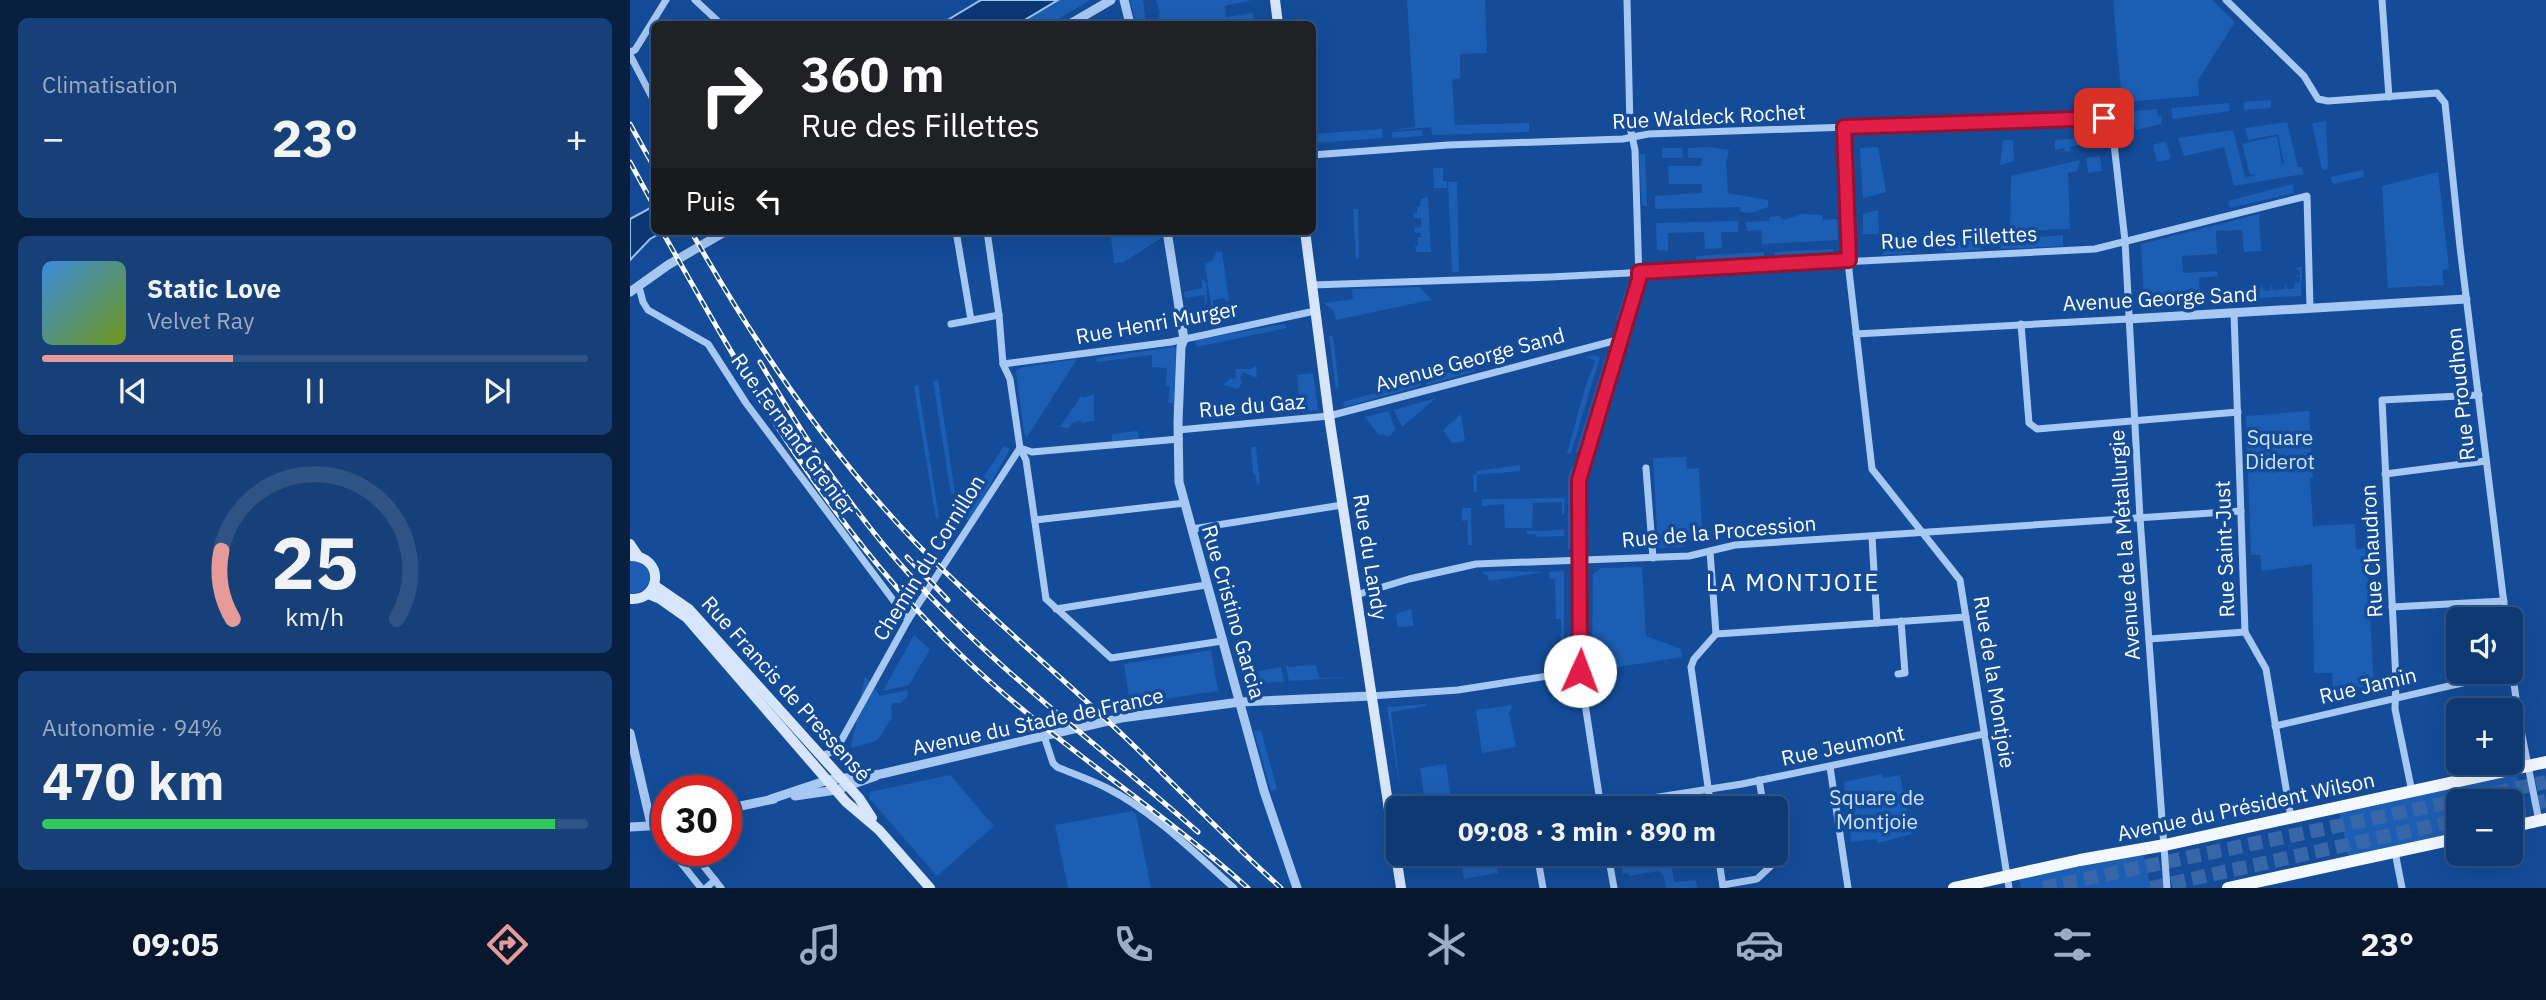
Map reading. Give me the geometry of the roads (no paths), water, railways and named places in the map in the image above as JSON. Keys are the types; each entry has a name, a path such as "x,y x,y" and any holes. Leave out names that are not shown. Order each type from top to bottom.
{"main road":[{"path":"1275,0 1278,21"},
{"name":"Rue du Landy","path":"1306,235 1342,505 1401,888"},
{"path":"630,544 634,556 651,563 654,570 651,589 642,598 630,599"},
{"name":"Rue Francis de Pressensé","path":"651,589 689,609 859,798 879,830"},
{"name":"Rue Francis de Pressensé","path":"651,589 660,599 687,618 846,802 879,830 930,888"},
{"name":"Avenue du Président Wilson","path":"1954,888 2008,882 2546,762"},
{"path":"2523,824 2543,820"},
{"path":"2228,888 2446,841"}],"street":[{"path":"653,21 666,0"},
{"path":"695,0 718,21"},
{"path":"1075,21 1111,0"},
{"path":"1124,0 1129,21"},
{"path":"1599,796 1580,671 1579,480 1639,272 1627,0"},
{"path":"2226,0 2304,76 2315,97 2321,101 2389,97 2382,0"},
{"path":"651,24 630,54 651,95"},
{"name":"Rue Proudhon","path":"2389,97 2437,93 2446,106 2466,299 2505,607"},
{"name":"Rue Waldeck Rochet","path":"1316,155 1448,145 1632,138 1648,134 2107,119"},
{"name":"Avenue de la Métallurgie","path":"2107,119 2112,126 2125,241 2140,518 2167,888"},
{"name":"Rue de la Montjoie","path":"1844,127 1849,260 1872,469 1960,580 2008,882"},
{"name":"Rue des Fillettes","path":"1312,285 2095,249 2307,196 2311,308"},
{"path":"634,290 668,264 719,235"},
{"path":"957,235 971,320"},
{"path":"988,235 1003,364 1010,379 1020,448 1026,460 1045,599 1111,658 1222,641"},
{"name":"Rue Cristino Garcia","path":"1168,235 1184,339 1181,347 1178,475 1206,586 1276,831 1297,888"},
{"name":"Rue Fernand Grenier","path":"634,290 648,310 708,344 746,403 908,620"},
{"name":"Avenue George Sand","path":"1856,334 2466,299"},
{"name":"Rue Henri Murger","path":"1003,364 1184,339 1315,311"},
{"name":"Rue Saint-Just","path":"2234,313 2245,632 2266,669 2291,818"},
{"path":"951,324 999,315"},
{"path":"2021,324 2029,423 2037,429 2238,412"},
{"name":"Avenue George Sand","path":"1329,416 1621,339"},
{"name":"Rue Chaudron","path":"2412,792 2395,699 2382,400 2479,395"},
{"name":"Rue du Gaz","path":"1020,448 1032,452 1329,416"},
{"name":"Chemin du Cornillon","path":"822,756 836,750 908,620 1020,448"},
{"path":"2385,474 2486,461"},
{"path":"1646,468 1653,558"},
{"path":"1035,520 1185,503"},
{"path":"1192,529 1342,505"},
{"name":"Rue de la Procession","path":"1356,595 1409,579 1476,564 1689,556 1735,545 1925,536 2241,512"},
{"path":"1872,537 1880,623"},
{"path":"1710,551 1716,634"},
{"path":"1056,609 1206,586"},
{"path":"2392,607 2504,601"},
{"path":"1710,796 1691,667 1694,659 1716,634 1966,617"},
{"path":"1898,674 1905,673 1901,621"},
{"path":"2150,639 2245,632"},
{"path":"1371,696 1458,691 1580,671"},
{"name":"Rue Jamin","path":"2275,726 2459,684"},
{"path":"2513,684 2528,766 2543,820"},
{"name":"Avenue du Stade de France","path":"771,799 828,780 845,782 1121,718 1240,702 1371,696"},
{"path":"630,733 651,824 630,827"},
{"name":"Rue Jeumont","path":"1667,796 1830,767 1984,734"},
{"path":"1044,736 1053,763 1057,767 1108,789 1139,809 1186,845 1234,888"},
{"path":"1830,767 1848,888"},
{"path":"1759,780 1762,796"},
{"name":"Avenue du Stade de France","path":"742,805 836,790 845,782"},
{"path":"2395,852 2402,888"},
{"path":"684,866 703,888 715,880"},
{"path":"704,866 721,888"},
{"path":"1540,866 1543,888"},
{"path":"1610,866 1614,888"},
{"path":"1720,866 1723,887 1757,878 1771,866"}],"tunnel":[{"path":"2043,888 2546,782"},
{"path":"2523,806 2546,801"},
{"path":"2151,888 2446,823"}],"railway":[{"path":"630,124 651,162"},
{"path":"630,162 651,200"},
{"path":"664,235 727,345 795,454 871,557 914,607 994,685 1248,888"},
{"path":"693,235 766,354 822,433 883,507 968,594 1103,716 1281,888"},
{"path":"760,362 829,472 867,524 909,574 977,643 1198,832"},
{"path":"907,557 948,600"}],"district":[{"name":"LA MONTJOIE","path":"1793,583"}],"park label":[{"name":"Square Diderot","path":"2280,450"},
{"name":"Square de Montjoie","path":"1877,810"}]}
